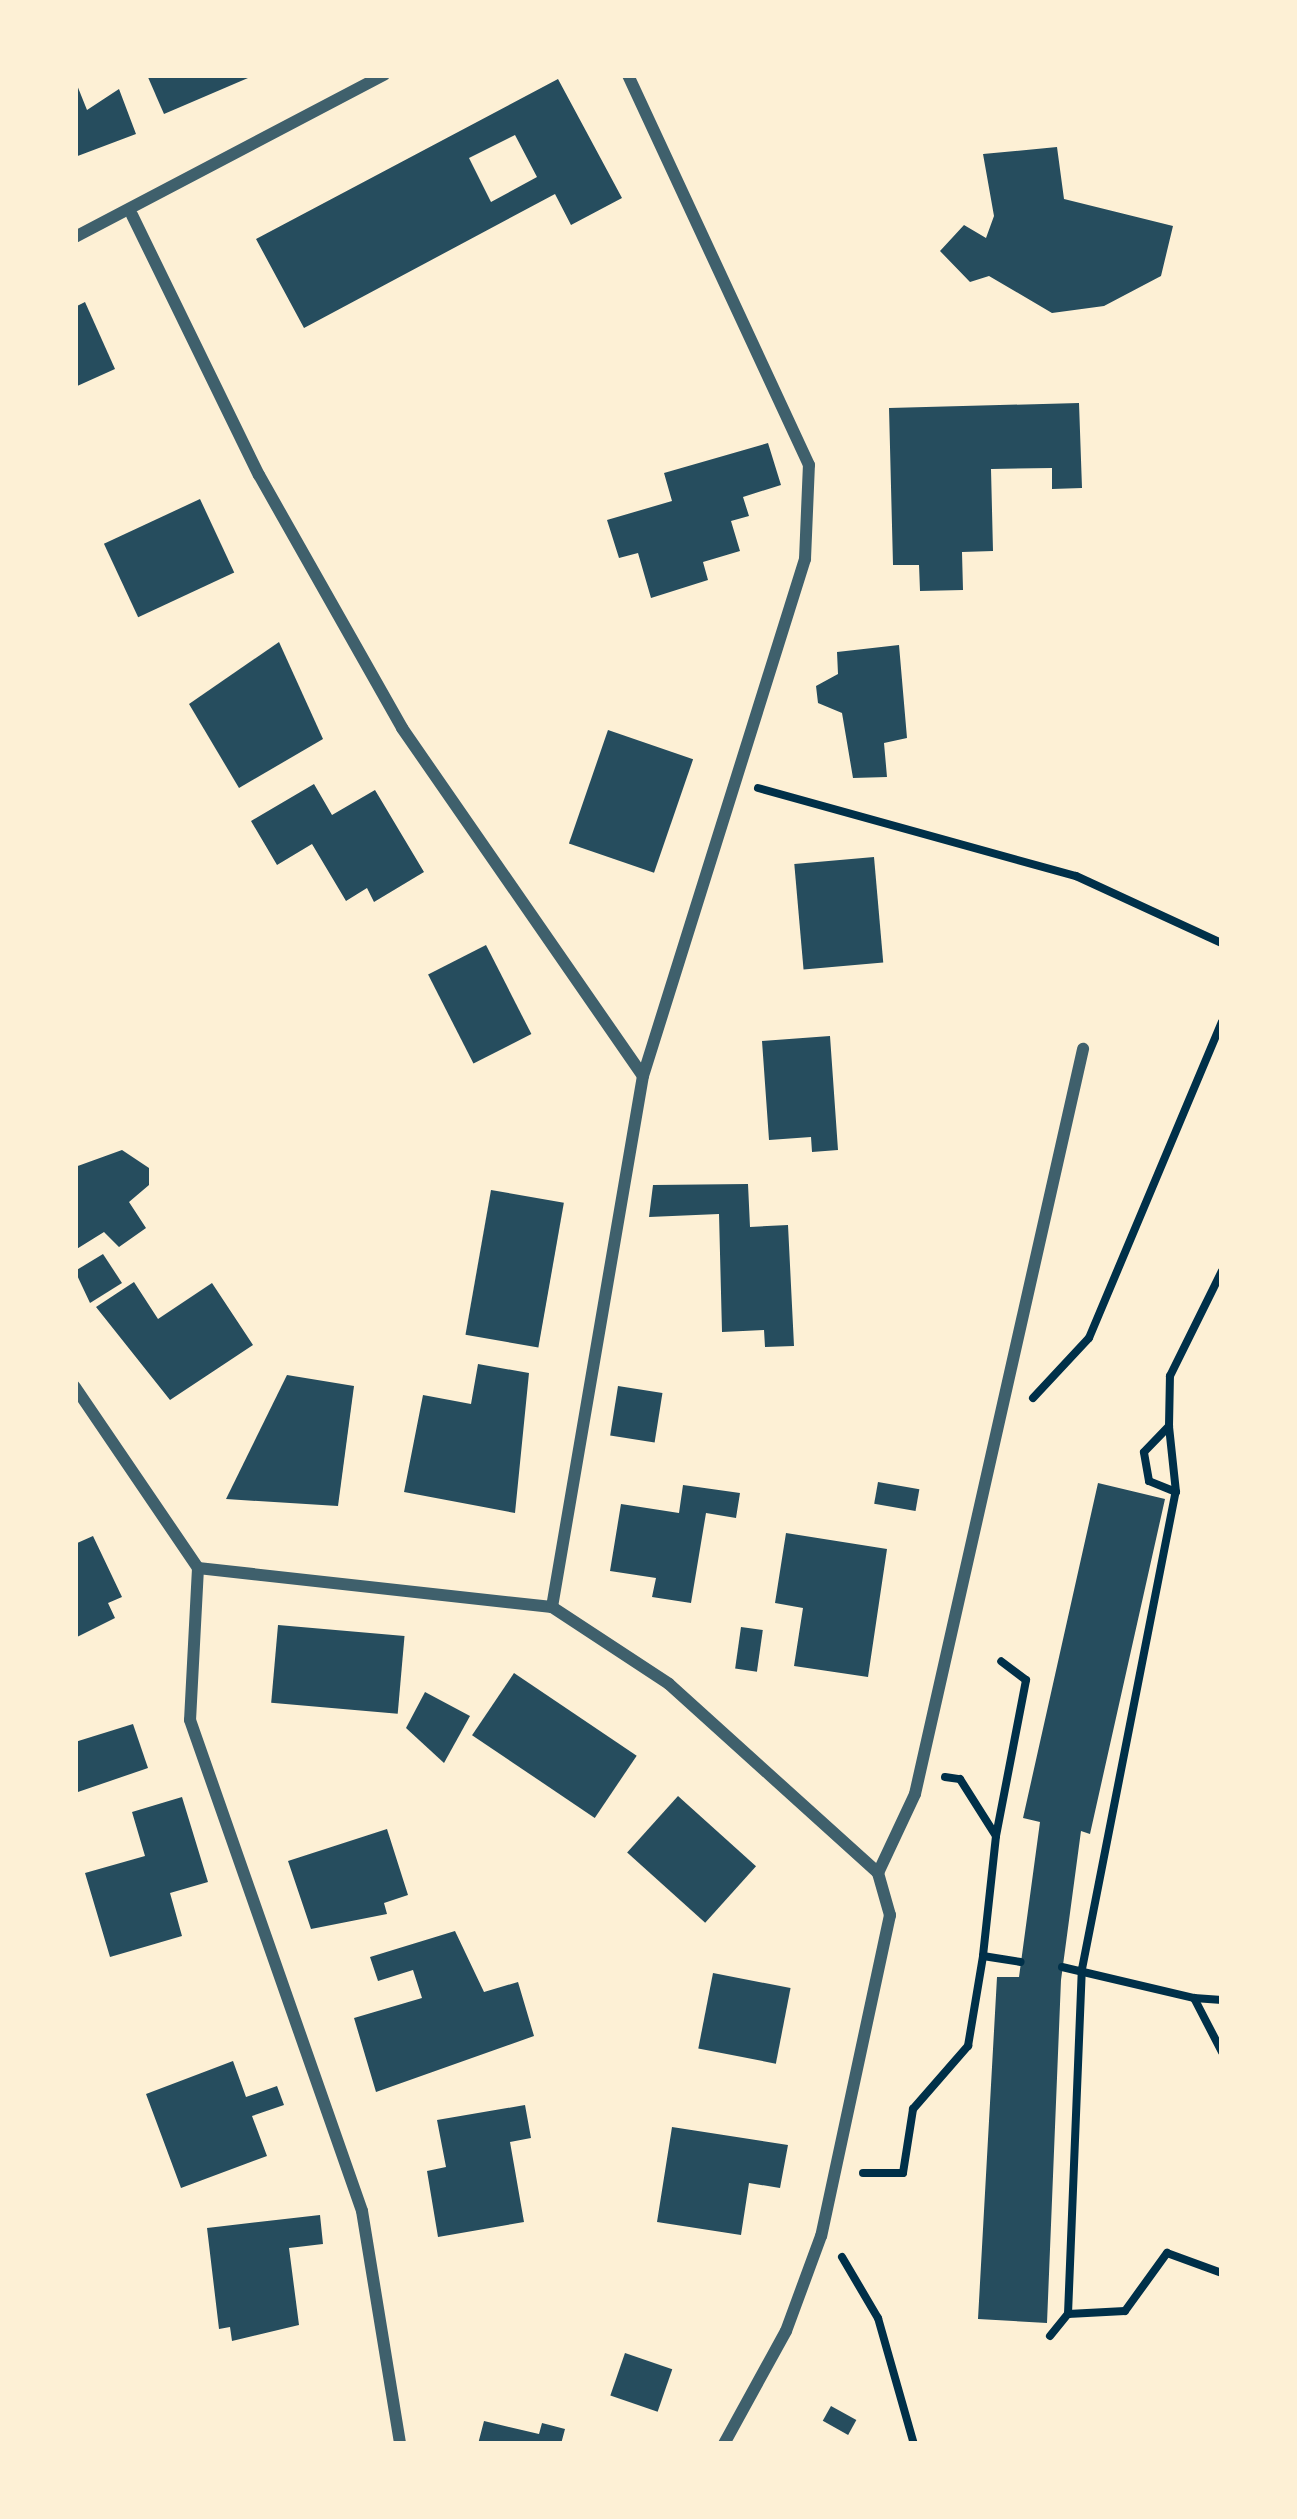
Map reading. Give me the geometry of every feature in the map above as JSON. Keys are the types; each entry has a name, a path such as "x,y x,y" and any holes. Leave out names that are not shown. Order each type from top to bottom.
{"street":[{"path":"75,237 132,215 384,75"},
{"path":"552,1607 643,1076 805,559 808,465 628,75"},
{"path":"132,215 259,475 402,728 643,1076"},
{"path":"878,1873 915,1794 1082,1049"},
{"path":"75,1387 198,1568 190,1720 362,2211 400,2444"},
{"path":"198,1568 552,1607 669,1684 878,1873 890,1915 821,2236 786,2331 724,2444"}],"path":[{"path":"736,782 1076,876 1222,943"},
{"path":"1003,1408 1048,1394 1089,1338 1222,1022"},
{"path":"1050,2336 1068,2314 1082,1969 1176,1492 1170,1376 1222,1271"},
{"path":"1169,1426 1144,1452 1149,1481 1176,1492"},
{"path":"837,2174 903,2173 913,2108 968,2046 996,1836 1026,1680 1000,1660"},
{"path":"960,1779 996,1836"},
{"path":"983,1956 1021,1962"},
{"path":"1062,1967 1194,1998 1222,2000"},
{"path":"1194,1998 1222,2052"},
{"path":"821,2236 878,2318 914,2444"},
{"path":"1068,2314 1125,2311 1166,2253 1222,2272"}],"building":[{"path":"147,75 255,75 164,114"},
{"path":"558,79 622,198 571,225 555,194 304,328 256,239","holes":["515,135 537,177 491,202 469,158"]},
{"path":"75,80 87,110 119,89 136,134 75,157"},
{"path":"1057,147 1064,199 1173,226 1161,276 1104,306 1052,313 989,276 970,282 940,251 964,225 986,238 994,216 983,154"},
{"path":"85,302 115,369 75,387 75,307"},
{"path":"1079,403 1082,488 1052,489 1052,468 991,469 993,551 962,552 963,590 920,591 919,565 893,565 889,408"},
{"path":"768,443 781,485 743,497 749,516 731,521 740,551 703,562 708,580 651,598 638,553 619,558 607,520 672,501 664,473"},
{"path":"200,499 234,572 138,617 104,544"},
{"path":"279,642 323,739 239,788 189,704"},
{"path":"899,645 907,738 884,743 887,777 853,778 842,713 818,703 816,686 838,674 837,652"},
{"path":"608,730 693,759 654,873 569,843"},
{"path":"314,784 332,815 375,790 424,872 374,902 367,888 346,901 312,844 277,865 251,821"},
{"path":"874,857 883,963 804,970 794,864"},
{"path":"486,945 531,1034 473,1064 428,975"},
{"path":"830,1036 838,1150 812,1152 811,1137 769,1140 762,1041"},
{"path":"122,1150 149,1168 149,1185 129,1202 146,1228 119,1247 104,1232 75,1250 75,1167"},
{"path":"748,1184 750,1227 788,1225 794,1346 765,1347 764,1330 722,1332 719,1214 649,1217 653,1185"},
{"path":"491,1190 564,1203 538,1348 465,1335"},
{"path":"103,1254 122,1283 90,1303 75,1271"},
{"path":"134,1282 158,1319 212,1283 253,1345 170,1400 96,1307"},
{"path":"478,1364 529,1373 515,1513 404,1492 423,1395 471,1404"},
{"path":"287,1375 354,1386 338,1506 226,1499"},
{"path":"618,1386 662,1393 655,1442 610,1435"},
{"path":"878,1482 919,1489 916,1511 874,1504"},
{"path":"1098,1483 1165,1499 1090,1834 1081,1831 1061,1980 1047,2323 978,2319 997,1977 1019,1977 1040,1822 1023,1818"},
{"path":"683,1485 740,1493 736,1518 706,1513 691,1603 652,1597 656,1578 610,1571 621,1504 679,1513"},
{"path":"786,1533 887,1549 868,1677 794,1666 803,1608 775,1603"},
{"path":"93,1536 122,1597 108,1603 115,1618 75,1638 75,1544"},
{"path":"278,1625 405,1636 398,1714 271,1703"},
{"path":"741,1627 763,1630 757,1672 735,1669"},
{"path":"514,1673 637,1756 595,1818 472,1735"},
{"path":"425,1692 470,1716 444,1763 406,1728"},
{"path":"133,1724 148,1768 75,1793 75,1742"},
{"path":"678,1796 756,1866 705,1923 627,1852"},
{"path":"182,1797 208,1882 170,1893 182,1936 110,1957 85,1873 145,1856 132,1812"},
{"path":"387,1829 408,1895 384,1903 387,1914 311,1929 288,1861"},
{"path":"455,1931 484,1992 518,1982 534,2036 376,2092 354,2018 422,1998 413,1970 378,1981 370,1957"},
{"path":"713,1973 791,1988 776,2064 698,2049"},
{"path":"233,2061 246,2097 277,2086 284,2105 252,2116 267,2156 181,2188 146,2094"},
{"path":"525,2105 531,2138 510,2142 524,2222 438,2237 427,2171 446,2167 437,2120"},
{"path":"672,2127 788,2145 780,2188 749,2183 741,2235 657,2222"},
{"path":"320,2215 323,2244 289,2248 299,2325 232,2341 230,2327 219,2329 207,2228"},
{"path":"625,2353 672,2369 658,2412 610,2396"},
{"path":"831,2406 856,2420 848,2435 823,2421"},
{"path":"484,2421 539,2434 542,2423 565,2429 561,2444 478,2444"}]}
